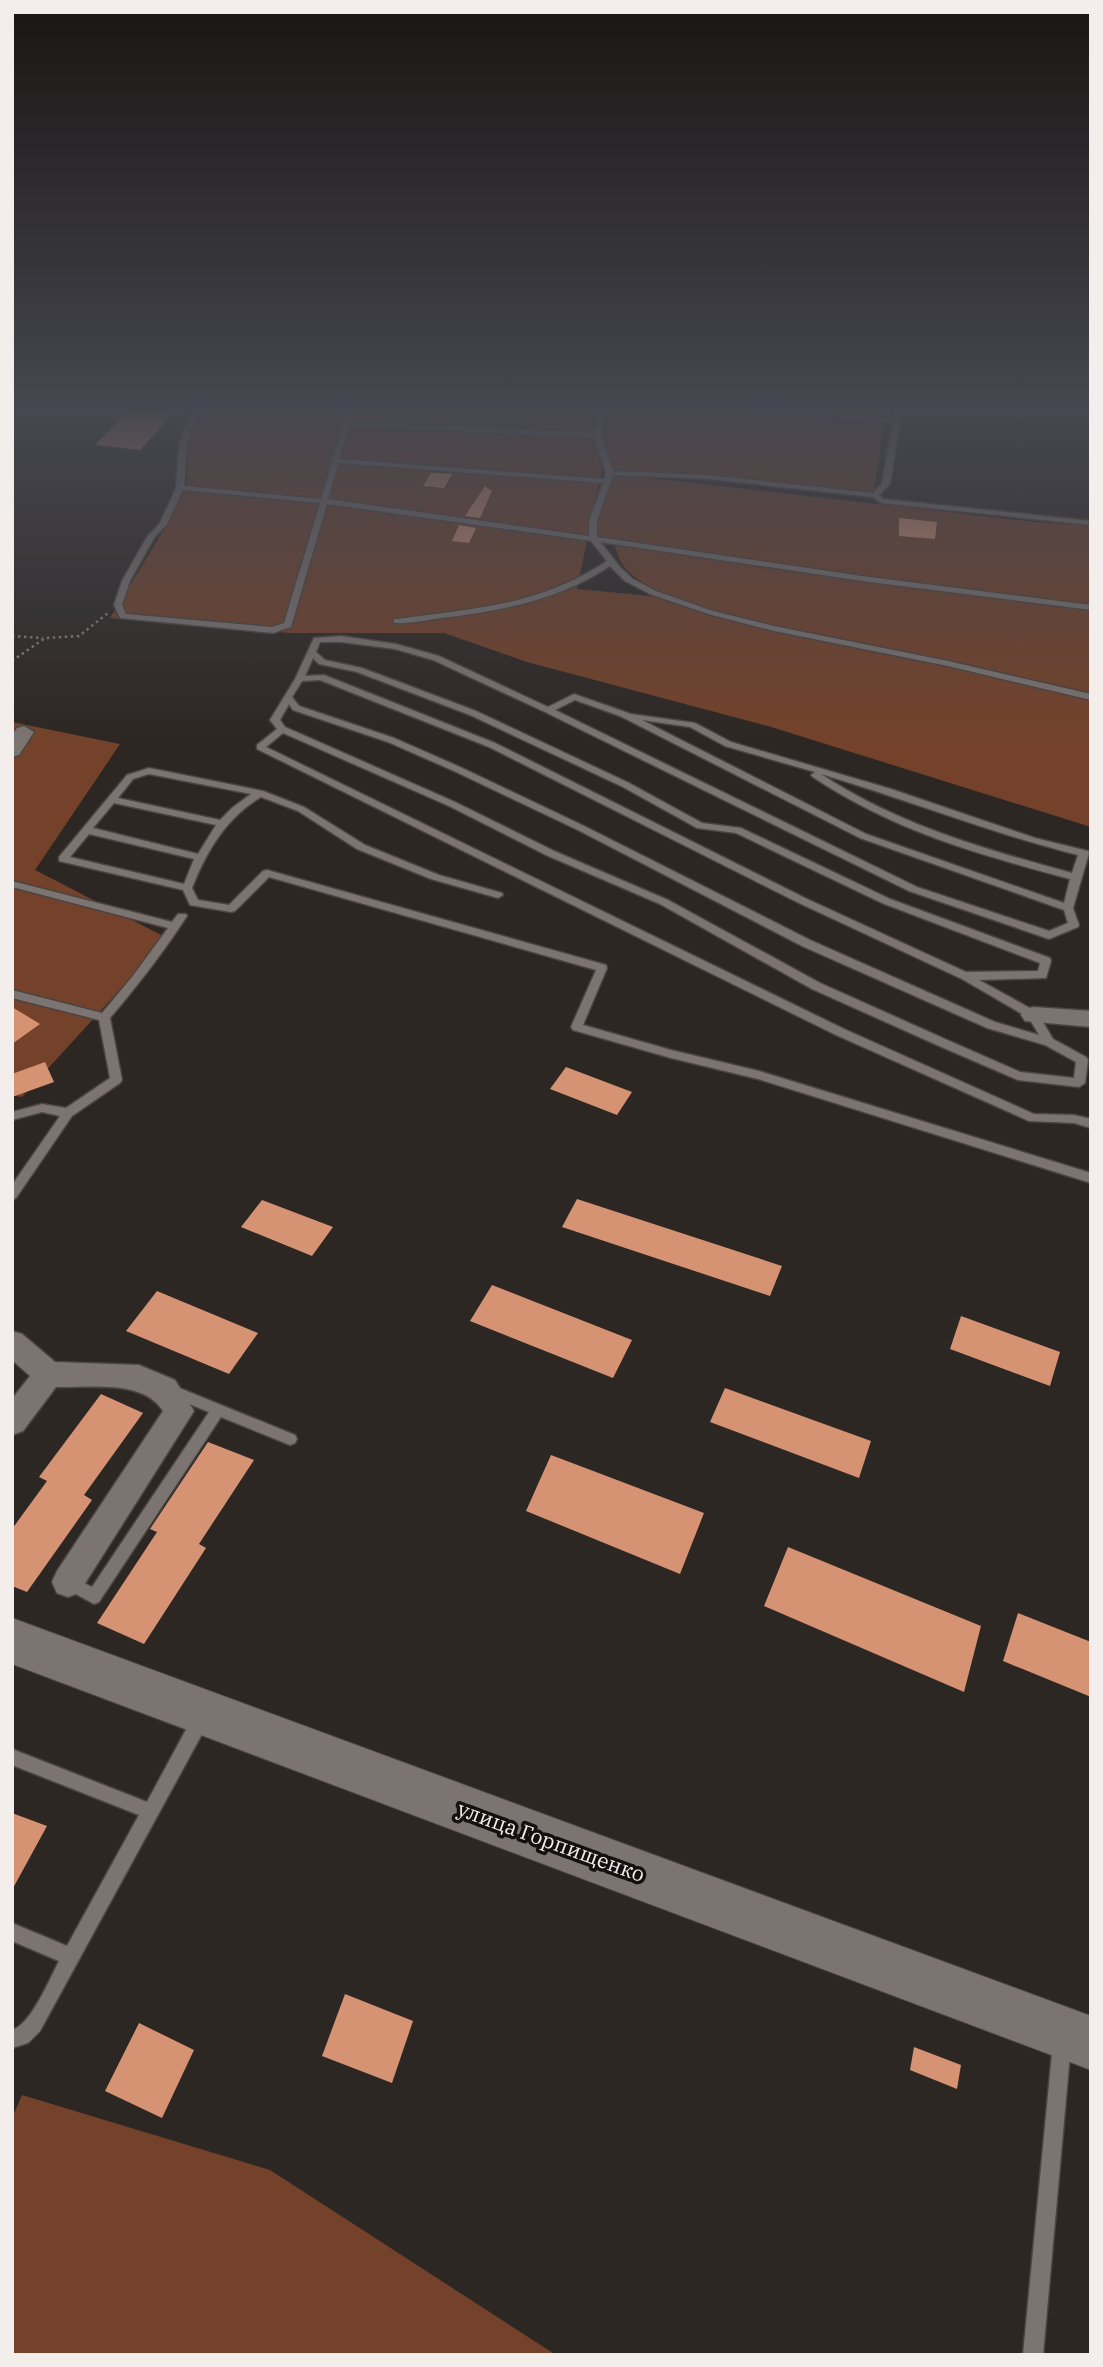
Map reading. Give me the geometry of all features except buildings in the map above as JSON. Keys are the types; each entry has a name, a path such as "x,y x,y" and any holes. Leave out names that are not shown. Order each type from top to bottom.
{"main road":[{"name":"улица Горпищенко","path":"12,1641 1077,2037"}],"street":[{"path":"12,751 24,732"},
{"path":"1033,1015 1091,1019"},
{"path":"12,1343 49,1374 139,1378 165,1389 179,1411 68,1582"},
{"path":"12,1422 49,1374"}],"lane":[{"path":"165,519 151,537 126,581 117,605 123,615 273,629 288,625 319,519"},
{"path":"454,519 920,587 1091,608"},
{"path":"594,519 593,538 611,562 628,580 665,597 725,615 1091,696"},
{"path":"1057,519 1091,523"},
{"path":"397,621 536,601 584,583 611,562"},
{"path":"288,697 296,708 391,740 582,828 806,943 991,1025 1049,1042 1082,1060 1079,1083 1018,1076 967,1054 817,986 664,902 282,729 275,720 288,697 299,679 317,640 341,639 436,658 913,889 1049,935 1074,925 1068,908 1084,853 1032,841 888,791 728,744 692,725 623,714"},
{"path":"311,652 322,662 359,670 483,717 626,785 700,826 738,830 886,901 1046,961 1042,975 965,976"},
{"path":"299,679 321,677 492,745 803,901 965,976 1033,1015 1049,1042"},
{"path":"548,710 574,697 623,714 863,836 1068,908"},
{"path":"282,729 260,747 840,1032 1033,1118 1074,1119 1091,1124"},
{"path":"811,770 846,797 899,821 990,854 1076,877"},
{"path":"187,888 63,859 130,778 149,771 260,793 301,809 361,847 435,877 498,895"},
{"path":"229,788 246,799"},
{"path":"260,793 246,799 198,857 187,888 194,903 231,909 267,873 602,968 577,1027 671,1054 759,1074 1091,1178"},
{"path":"111,800 223,824"},
{"path":"700,826 704,849"},
{"path":"87,830 198,857"},
{"path":"12,884 179,921 104,1017 116,1080 68,1114 12,1195"},
{"path":"12,994 104,1017"},
{"path":"12,1116 42,1108 68,1114"},
{"path":"165,1389 290,1439"},
{"path":"68,1582 94,1597 218,1410"},
{"path":"12,2039 22,2037 34,2025 204,1712"},
{"path":"12,1757 149,1811"},
{"path":"12,1932 72,1958"},
{"path":"1032,2355 1077,2037"}],"path":[{"path":"12,636 79,636 117,605"},
{"path":"12,662 45,638"}],"shaded area":[{"path":"170,519 591,519 577,589 662,597 627,570 617,554 614,542 593,538 598,519 1013,519 1091,525 1091,608 1003,599 1091,609 1091,827 768,726 527,662 444,633 290,633 110,618"},
{"path":"12,722 120,744 35,870 167,938 22,1097 12,1095"},
{"path":"22,2095 270,2170 556,2355 12,2355 12,2118"}]}
